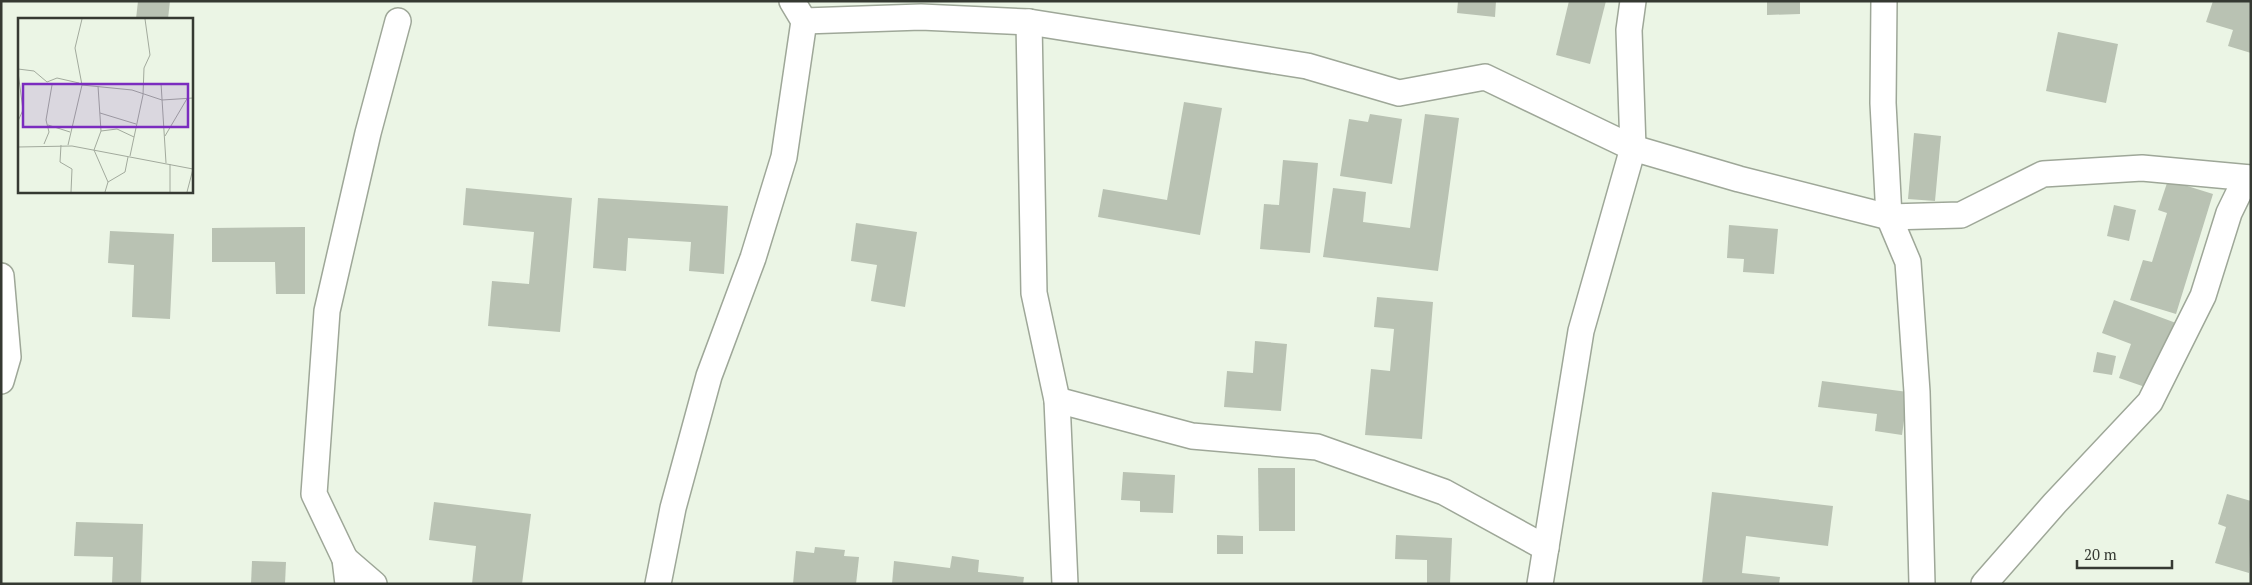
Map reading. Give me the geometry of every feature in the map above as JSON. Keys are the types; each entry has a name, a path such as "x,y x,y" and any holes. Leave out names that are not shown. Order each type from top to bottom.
{"street":[{"path":"1540,584 1581,331 1633,148 1629,30 1633,1"},
{"path":"1884,1 1883,103 1889,217 1908,262 1916,392 1922,584"},
{"path":"658,584 673,508 709,376 753,258 784,157 798,11 1028,22 1307,66 1399,93 1485,77 1633,148 1739,179 1889,217 1961,215 2043,174 2142,168 2248,178 2229,214 2203,296 2150,402 2055,503 1984,584"},
{"path":"348,584 345,558 314,494 327,311 368,133 398,21"},
{"path":"1028,22 1034,293 1057,400 1065,584"},
{"path":"1,276 8,357 1,381"},
{"path":"1057,400 1192,436 1317,447 1444,492 1546,548"},
{"path":"345,558 374,584"}],"building":[{"path":"138,1 170,1 168,18 136,18"},
{"path":"1458,1 1496,1 1495,17 1457,13"},
{"path":"1569,1 1606,1 1590,64 1556,55"},
{"path":"1767,1 1800,1 1800,14 1767,15"},
{"path":"2213,1 2251,2 2251,53 2228,46 2233,30 2206,22"},
{"path":"2058,32 2118,44 2106,103 2046,91"},
{"path":"1184,102 1222,108 1200,235 1098,217 1103,189 1167,200"},
{"path":"1370,114 1402,119 1392,184 1340,176 1349,119 1368,122"},
{"path":"1425,114 1459,118 1438,271 1323,257 1333,188 1366,192 1363,222 1410,228"},
{"path":"1914,133 1941,136 1935,201 1908,199"},
{"path":"1283,160 1318,163 1310,253 1260,249 1264,204 1279,205"},
{"path":"2168,180 2213,194 2176,314 2130,300 2143,260 2152,262 2167,213 2158,210"},
{"path":"466,188 572,198 560,332 488,326 492,281 529,284 534,232 463,225"},
{"path":"598,198 728,206 724,274 689,271 691,242 628,238 626,271 593,268"},
{"path":"2114,205 2136,210 2129,241 2107,236"},
{"path":"856,223 917,232 905,307 871,301 877,265 851,261"},
{"path":"1729,225 1778,229 1774,274 1743,272 1744,259 1727,258"},
{"path":"305,227 305,294 276,294 275,262 212,262 212,228"},
{"path":"110,231 174,234 170,319 132,317 134,265 108,263"},
{"path":"1377,297 1433,302 1422,439 1365,435 1371,369 1390,371 1394,329 1374,327"},
{"path":"2114,300 2176,323 2151,389 2119,378 2131,344 2102,333"},
{"path":"1255,341 1287,344 1281,411 1224,407 1227,371 1253,373"},
{"path":"2097,352 2116,356 2112,375 2093,372"},
{"path":"1822,381 1908,392 1902,435 1875,431 1877,414 1818,407"},
{"path":"1258,468 1295,468 1295,531 1259,531"},
{"path":"1123,472 1175,475 1173,513 1140,512 1140,501 1121,500"},
{"path":"1712,492 1833,506 1828,546 1746,536 1742,573 1780,577 1779,584 1702,584"},
{"path":"2227,494 2251,501 2249,573 2215,563 2226,527 2218,524"},
{"path":"434,502 531,514 522,584 472,584 476,546 429,540"},
{"path":"76,522 143,524 141,584 112,584 113,557 74,556"},
{"path":"1217,535 1243,536 1243,554 1217,554"},
{"path":"1396,535 1452,538 1450,584 1427,584 1427,560 1395,559"},
{"path":"815,547 845,550 844,556 859,557 856,584 793,584 796,551 814,553"},
{"path":"952,556 979,560 978,572 1024,577 1023,584 892,584 894,561 950,568"},
{"path":"252,561 286,562 285,584 251,584"}]}
